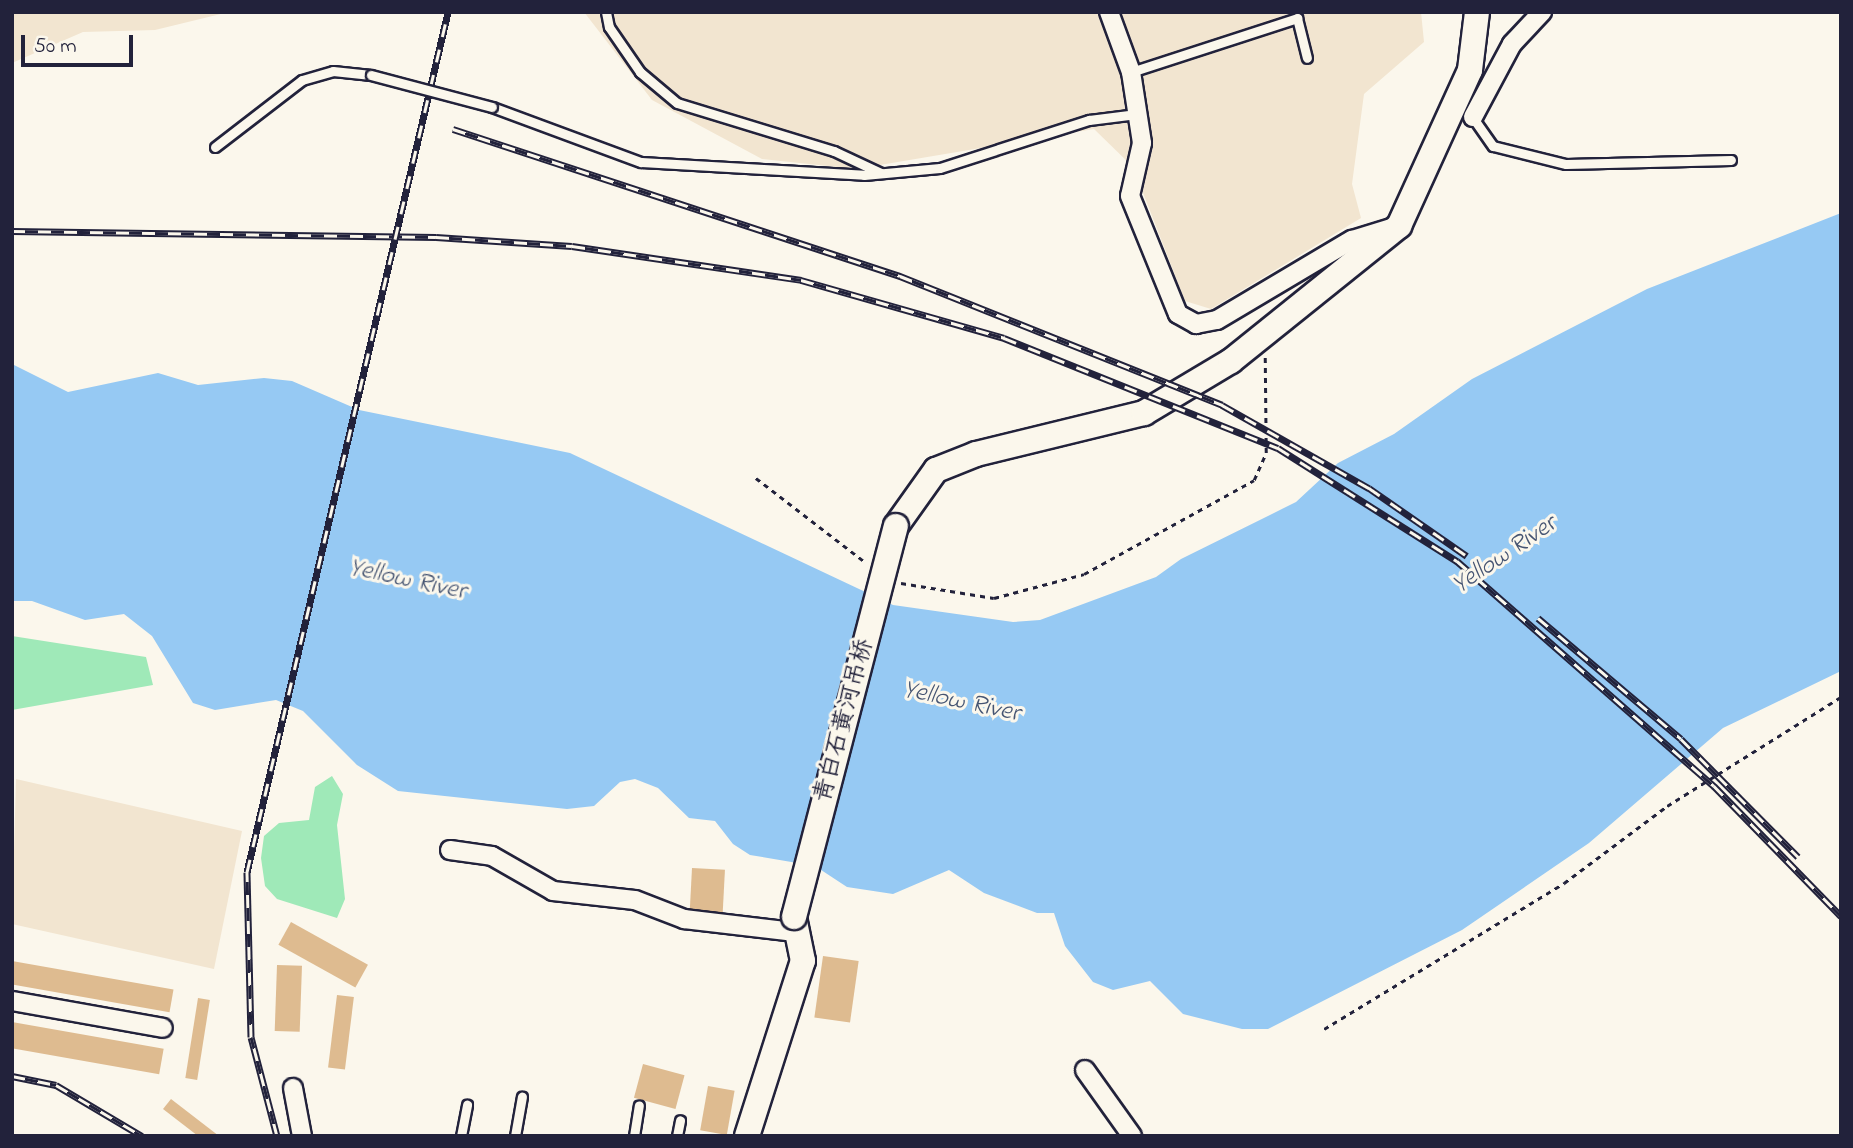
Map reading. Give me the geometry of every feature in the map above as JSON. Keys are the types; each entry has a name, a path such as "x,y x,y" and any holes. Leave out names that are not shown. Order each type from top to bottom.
{"street":[{"path":"1109,12 1131,72 1142,143 1130,196 1172,305 1186,320 1217,320 1352,240 1399,226"},
{"path":"1265,333 1399,226 1470,70 1477,12"},
{"path":"1473,117 1512,44 1542,12"},
{"name":"青白石黄河吊桥","path":"794,924 896,526 936,470 976,454 1144,413 1265,333"},
{"path":"450,849 492,856 553,891 635,900 684,919 794,924 803,961 747,1136"},
{"path":"12,1001 163,1028"},
{"path":"1084,1070 1132,1136"},
{"path":"293,1088 302,1136"}],"lane":[{"path":"606,12 609,27 640,72 677,103 834,151 882,174"},
{"path":"1131,72 1297,18 1307,58"},
{"path":"215,147 302,80 333,71 371,75 492,107 641,162 882,174 940,168 1089,120 1137,114"},
{"path":"1458,97 1493,146 1566,164 1731,160"},
{"path":"515,1136 522,1097"},
{"path":"461,1136 467,1105"},
{"path":"634,1136 639,1105"},
{"path":"677,1136 680,1120"}],"path":[{"path":"890,576 911,589 994,598 1084,575 1254,480 1266,453 1265,333"},
{"path":"756,478 869,564"},
{"path":"1324,1029 1564,883 1667,806 1841,697"}],"shaded area":[{"path":"12,12 229,12 155,30 83,32 12,63"},
{"path":"584,12 1421,12 1424,42 1364,94 1352,184 1361,218 1211,309 1185,301 1133,167 1094,129 856,169 762,159 652,100"},
{"path":"16,779 242,831 214,969 12,924"}],"green space":[{"path":"12,636 146,657 153,685 12,710"},
{"path":"332,776 343,794 337,825 345,899 337,918 277,899 265,886 261,858 264,836 279,823 309,820 315,787"}],"water":[{"name":"Yellow River","path":"1841,213 1841,671 1723,728 1589,843 1462,930 1268,1029 1242,1029 1183,1014 1150,981 1113,990 1093,982 1065,946 1054,913 1037,913 984,893 949,870 893,894 847,887 815,866 750,855 733,844 715,821 689,818 658,788 635,779 620,782 594,806 567,809 398,791 357,765 303,711 276,700 215,710 193,703 152,636 124,614 85,620 32,601 12,601 12,364 68,392 158,373 198,385 264,378 292,381 359,410 570,453 893,605 1013,622 1040,620 1156,577 1181,559 1296,502 1338,463 1394,434 1472,379 1647,289"}],"building":[{"path":"692,868 725,870 722,917 690,915"},
{"path":"291,922 368,965 355,987 278,945"},
{"path":"823,956 859,961 850,1022 814,1017"},
{"path":"12,961 174,989 170,1012 12,984"},
{"path":"277,965 302,966 300,1032 275,1031"},
{"path":"337,995 354,997 345,1070 328,1067"},
{"path":"198,998 210,1000 197,1080 185,1078"},
{"path":"12,1022 164,1049 159,1074 12,1048"},
{"path":"643,1064 685,1075 675,1109 634,1098"},
{"path":"708,1086 735,1091 727,1135 700,1130"},
{"path":"171,1099 219,1136 198,1136 163,1109"}],"railway":[{"path":"277,1136 251,1037 247,872 448,12"},
{"path":"453,129 900,276 1222,405 1369,488 1467,556"},
{"path":"12,231 436,237 572,246 801,280 1004,338 1278,448 1457,561 1714,786 1841,916"},
{"path":"1538,618 1681,739 1798,857"},
{"path":"12,1076 56,1085 142,1136"}]}
